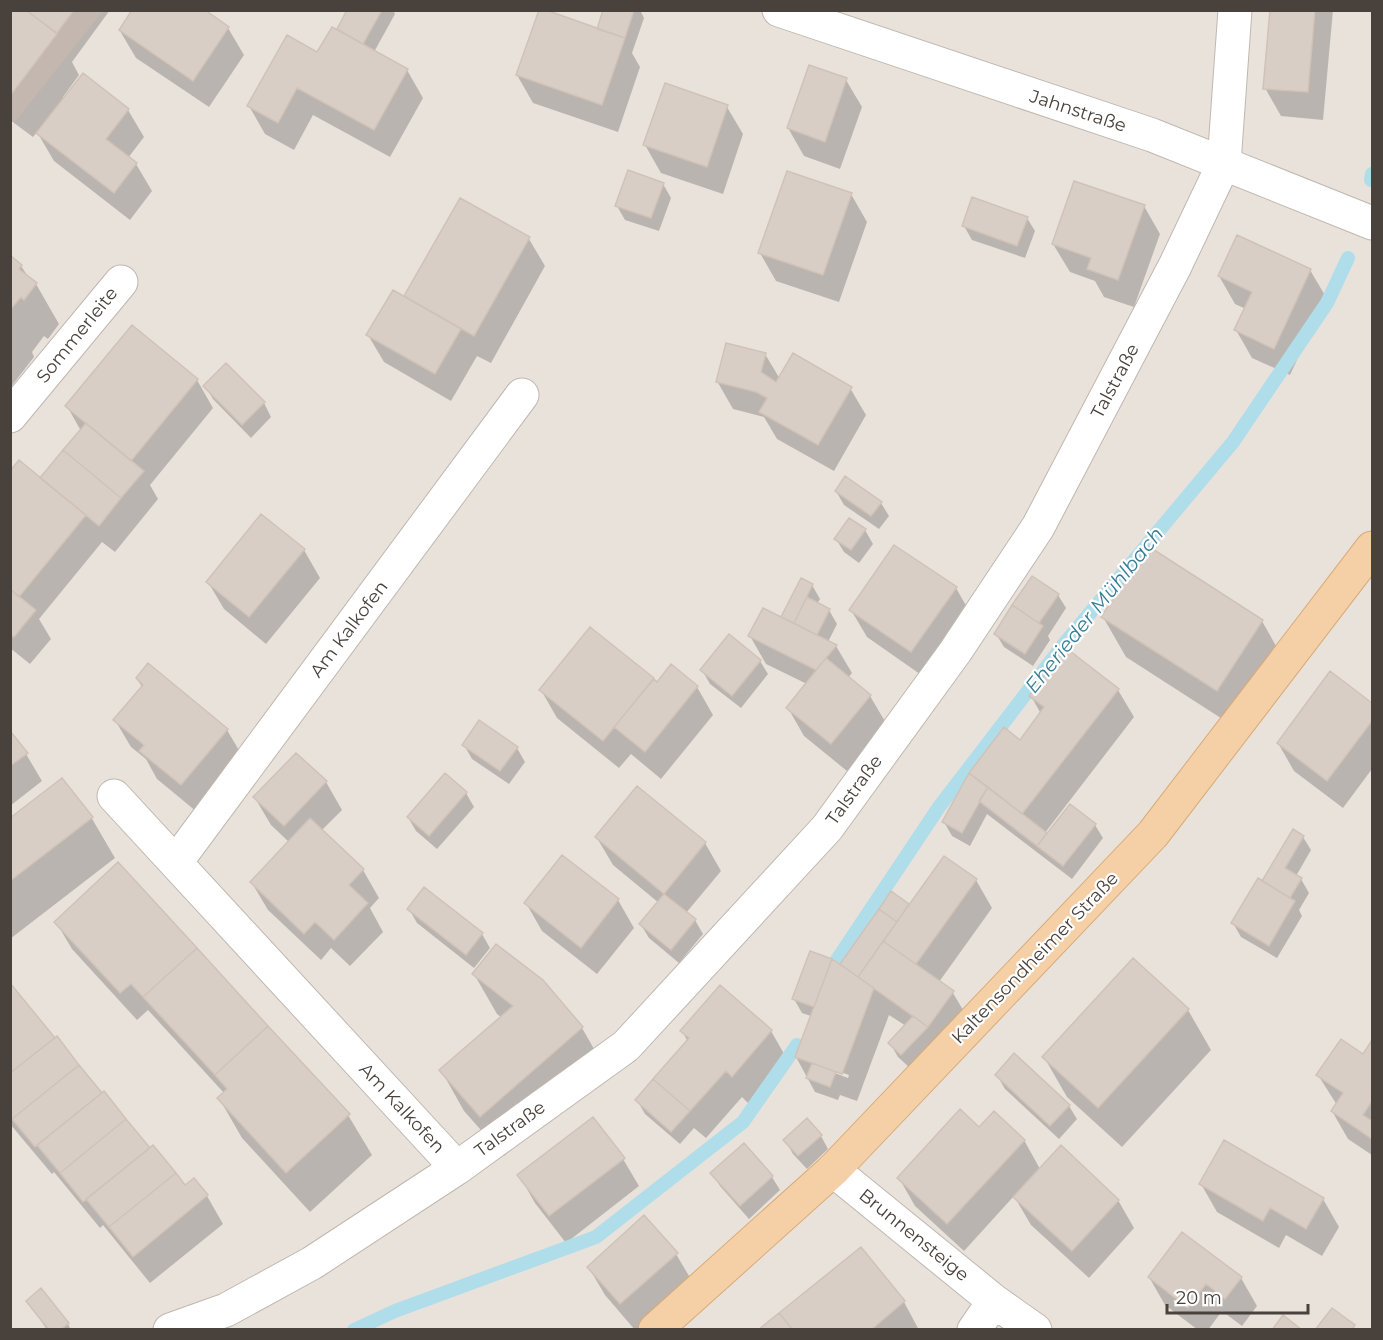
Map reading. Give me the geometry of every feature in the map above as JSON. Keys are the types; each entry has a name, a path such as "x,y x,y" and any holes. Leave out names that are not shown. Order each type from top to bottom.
{"main road":[{"name":"Kaltensondheimer Straße","path":"655,1329 833,1170 1153,834 1372,548"}],"street":[{"name":"Jahnstraße","path":"779,10 1152,135 1372,223"},
{"name":"Talstraße","path":"171,1329 226,1310 312,1263 457,1168 626,1046 827,828 955,652 1038,528 1175,266 1224,163 1235,10"},
{"name":"Sommerleite","path":"10,416 121,282"},
{"name":"Am Kalkofen","path":"176,862 522,395"},
{"name":"Am Kalkofen","path":"114,796 457,1168"},
{"name":"Brunnensteige","path":"833,1170 994,1301 1035,1329"},
{"path":"974,1329 994,1301"}],"shaded area":[{"path":"10,11 1372,11 1372,1329 11,1329"},
{"path":"11,11 103,11 11,127"}],"building":[{"path":"10,10 26,10 57,34 10,96"},
{"path":"26,10 74,10 57,33"},
{"path":"132,10 205,10 229,27 193,81 119,30"},
{"path":"347,10 382,10 363,44 337,29"},
{"path":"539,10 546,10 625,38 602,105 516,75"},
{"path":"603,10 634,10 625,38 597,29"},
{"path":"1270,10 1315,10 1308,92 1263,89"},
{"path":"332,27 408,69 374,130 297,88 278,123 247,106 287,35 317,52"},
{"path":"809,65 847,78 825,142 787,128"},
{"path":"83,73 129,109 106,139 137,163 114,193 36,133"},
{"path":"665,83 728,105 707,167 643,145"},
{"path":"628,170 664,183 651,218 615,206"},
{"path":"787,171 852,193 823,275 758,253"},
{"path":"1074,181 1145,205 1118,280 1087,269 1091,258 1052,244"},
{"path":"972,197 1028,217 1017,246 962,226"},
{"path":"460,198 530,237 474,336 404,296"},
{"path":"1237,235 1311,269 1274,349 1234,330 1252,292 1218,276"},
{"path":"10,255 22,265 19,269 37,283 24,300 21,297 10,310"},
{"path":"393,290 461,329 435,374 366,335"},
{"path":"132,325 198,379 131,461 65,406"},
{"path":"726,343 766,353 761,372 776,382 793,353 852,387 818,445 759,412 767,398 756,392 716,382"},
{"path":"226,363 265,402 242,425 203,386"},
{"path":"86,423 144,471 121,498 63,450"},
{"path":"63,450 121,498 99,526 40,478"},
{"path":"19,460 86,515 19,597 10,589 10,471"},
{"path":"845,476 882,502 871,516 835,491"},
{"path":"261,514 305,549 249,617 206,582"},
{"path":"849,518 866,529 851,550 834,539"},
{"path":"894,545 957,587 911,652 849,610"},
{"path":"1148,546 1263,620 1217,691 1101,617"},
{"path":"1032,576 1059,594 1039,623 1012,605"},
{"path":"801,578 813,584 794,623 781,617"},
{"path":"10,589 36,610 14,637 10,635"},
{"path":"807,597 830,609 817,635 794,623"},
{"path":"1012,605 1043,626 1025,654 994,634"},
{"path":"763,608 837,645 816,670 748,636"},
{"path":"590,627 654,678 603,741 539,690"},
{"path":"729,634 761,660 732,696 700,670"},
{"path":"1066,648 1119,689 1022,814 969,773 1004,727 1020,740 1044,707 1029,696"},
{"path":"826,658 871,695 831,744 786,708"},
{"path":"148,663 228,729 181,785 139,751 144,745 113,720 143,685 136,678"},
{"path":"671,664 698,686 645,752 614,727 654,679 657,682"},
{"path":"1330,671 1372,703 1372,721 1327,781 1277,743"},
{"path":"479,720 518,747 500,771 462,745"},
{"path":"10,731 28,753 10,766"},
{"path":"296,753 327,781 284,826 253,797"},
{"path":"445,773 467,792 429,836 407,817"},
{"path":"969,773 988,787 962,833 942,822"},
{"path":"62,778 93,817 10,881 10,818"},
{"path":"637,786 706,842 664,894 595,837"},
{"path":"988,787 1047,833 1037,846 979,801"},
{"path":"1070,804 1096,824 1063,866 1037,846"},
{"path":"310,818 364,869 349,885 368,903 334,940 315,922 304,934 250,882"},
{"path":"1293,829 1304,836 1285,868 1302,878 1290,898 1262,881"},
{"path":"562,855 619,899 581,948 524,903"},
{"path":"944,856 977,879 916,964 883,941"},
{"path":"118,862 197,948 143,997 131,984 120,993 54,922"},
{"path":"1258,878 1295,901 1269,946 1231,923"},
{"path":"424,887 483,933 466,955 407,909"},
{"path":"891,891 909,904 897,922 879,909"},
{"path":"664,894 696,919 671,950 639,924"},
{"path":"879,909 897,922 858,977 840,964"},
{"path":"883,941 954,991 928,1027 858,977"},
{"path":"496,944 543,980 583,1027 480,1117 439,1070 513,1006 472,974"},
{"path":"197,948 268,1026 215,1075 143,997"},
{"path":"810,951 832,959 814,1007 792,999"},
{"path":"1133,958 1189,1009 1098,1108 1042,1057"},
{"path":"832,959 874,988 842,1074 795,1057"},
{"path":"10,983 55,1038 10,1073"},
{"path":"720,985 772,1030 732,1077 726,1071 690,1111 653,1079 689,1038 680,1031"},
{"path":"913,1016 928,1027 901,1055 888,1043"},
{"path":"268,1026 350,1114 286,1173 217,1098 227,1089 215,1075"},
{"path":"57,1036 79,1065 12,1119 10,1117 10,1073"},
{"path":"1341,1039 1363,1054 1372,1040 1372,1101 1363,1115 1372,1121 1372,1139 1331,1111 1343,1093 1316,1075"},
{"path":"1014,1053 1070,1105 1050,1126 995,1075"},
{"path":"812,1063 836,1072 830,1087 806,1078"},
{"path":"79,1065 102,1093 35,1147 12,1119"},
{"path":"653,1079 690,1111 671,1132 635,1100"},
{"path":"104,1091 126,1119 60,1173 37,1145"},
{"path":"960,1109 979,1127 994,1111 1025,1140 947,1224 897,1178"},
{"path":"593,1117 625,1158 549,1216 517,1175"},
{"path":"807,1118 822,1135 798,1156 783,1140"},
{"path":"126,1119 150,1148 83,1202 60,1173"},
{"path":"1224,1140 1324,1198 1306,1229 1270,1208 1263,1221 1199,1184"},
{"path":"744,1143 773,1176 740,1206 710,1173"},
{"path":"153,1145 176,1173 109,1227 86,1199"},
{"path":"1061,1145 1119,1200 1072,1251 1013,1197"},
{"path":"176,1173 185,1185 194,1178 208,1195 133,1257 109,1227"},
{"path":"644,1215 678,1253 620,1304 587,1267"},
{"path":"1182,1232 1242,1277 1225,1299 1206,1284 1188,1308 1148,1277"},
{"path":"861,1247 905,1301 871,1330 793,1330 779,1313"},
{"path":"41,1288 69,1323 60,1330 49,1330 26,1301"},
{"path":"1332,1308 1355,1325 1352,1330 1315,1330"},
{"path":"779,1313 793,1330 758,1330"},
{"path":"1283,1315 1302,1330 1272,1330"}],"waterway":[{"name":"Eherieder Mühlbach","path":"1371,180 1372,174"},
{"name":"Eherieder Mühlbach","path":"837,960 939,807 1064,644 1233,442 1327,303 1348,258"},
{"name":"Eherieder Mühlbach","path":"354,1330 395,1311 596,1237 743,1122 797,1045"}]}
